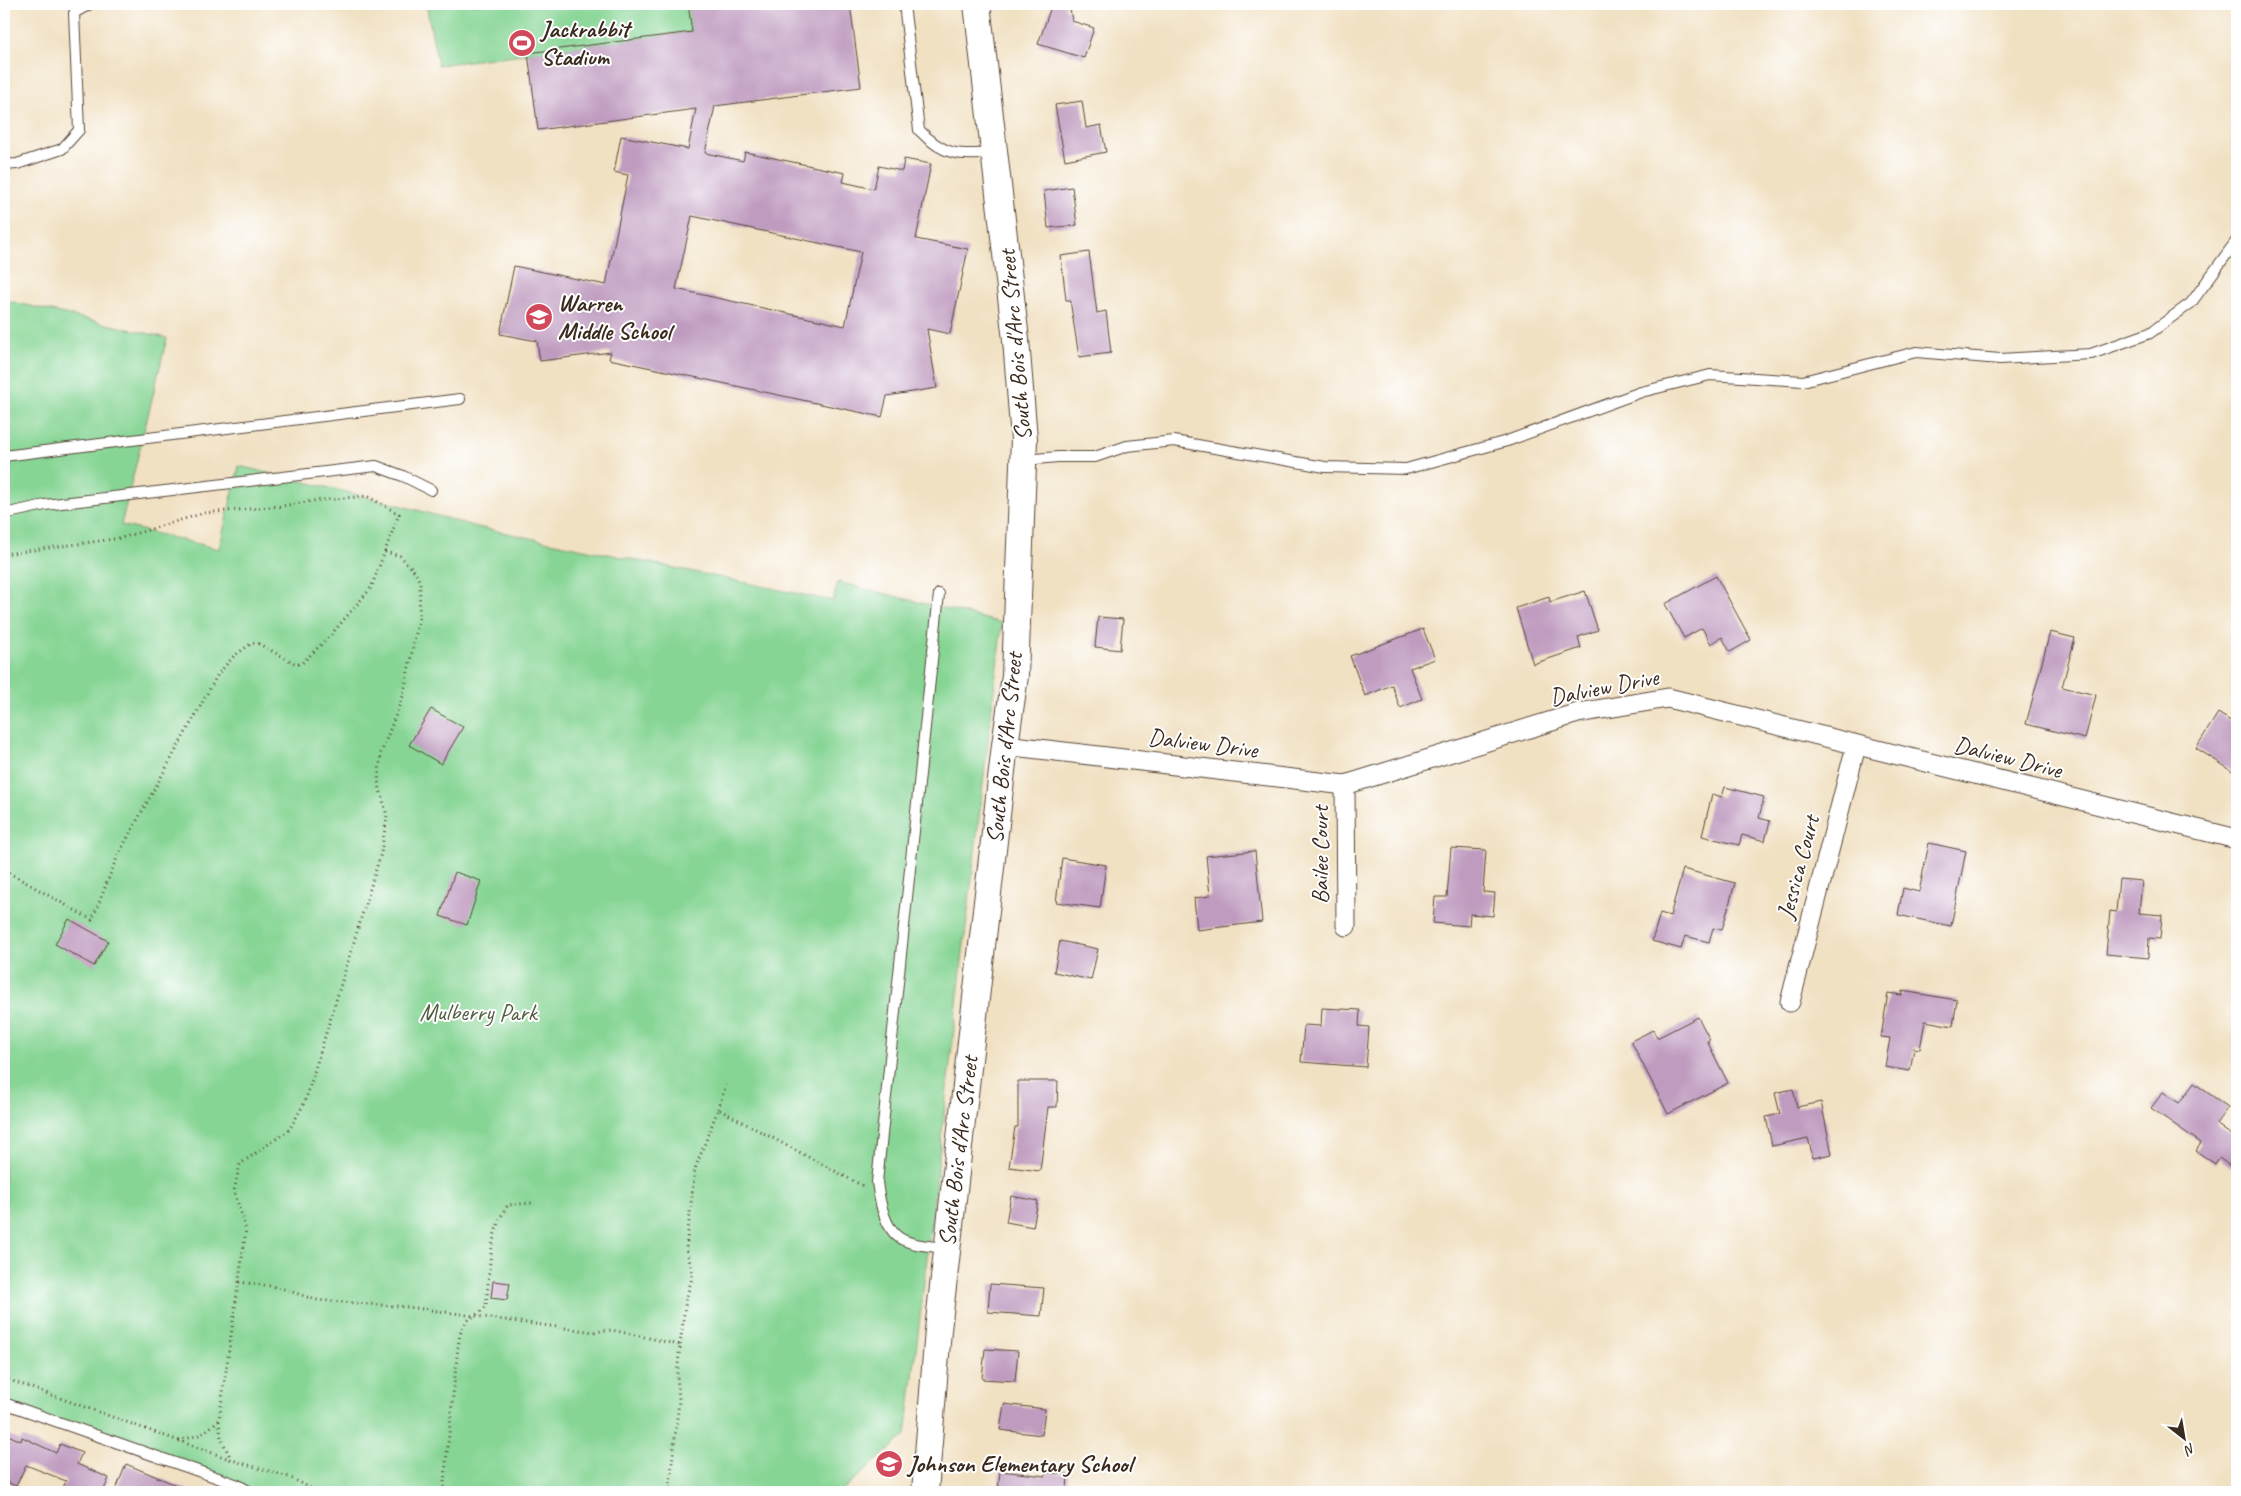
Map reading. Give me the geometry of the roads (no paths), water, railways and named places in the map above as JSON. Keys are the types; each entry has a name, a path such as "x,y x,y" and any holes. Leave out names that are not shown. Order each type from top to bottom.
{"main road":[{"name":"South Bois d'Arc Street","path":"925,1492 938,1330 947,1248 1005,745 1015,676 1024,460 1016,340 977,4"}],"street":[{"name":"Dalview Drive","path":"1005,745 1345,784 1578,713 1668,698 1856,746 2237,838"},
{"name":"Jessica Court","path":"1790,1002 1856,746"},
{"name":"Bailee Court","path":"1345,784 1346,926"}],"lane":[{"path":"4,165 17,164 62,149 79,130 74,13 90,4"},
{"path":"904,4 919,130 929,141 947,151 964,156 995,152"},
{"path":"1024,460 1058,457 1095,457 1127,446 1174,441 1325,467 1406,469 1507,441 1641,392 1710,375 1803,382 1916,352 2000,359 2091,354 2150,332 2192,303 2237,240"},
{"path":"4,455 460,399"},
{"path":"4,514 45,505 376,466 403,476 431,490"},
{"path":"939,594 877,1182 880,1208 897,1236 910,1242 947,1248"},
{"path":"4,1403 238,1484 250,1492"}],"place":[{"name":"Jackrabbit Stadium","path":"522,43"},
{"name":"Warren Middle School","path":"539,317"},
{"name":"Johnson Elementary School","path":"889,1464"}],"park label":[{"name":"Mulberry Park","path":"478,1012"}]}
